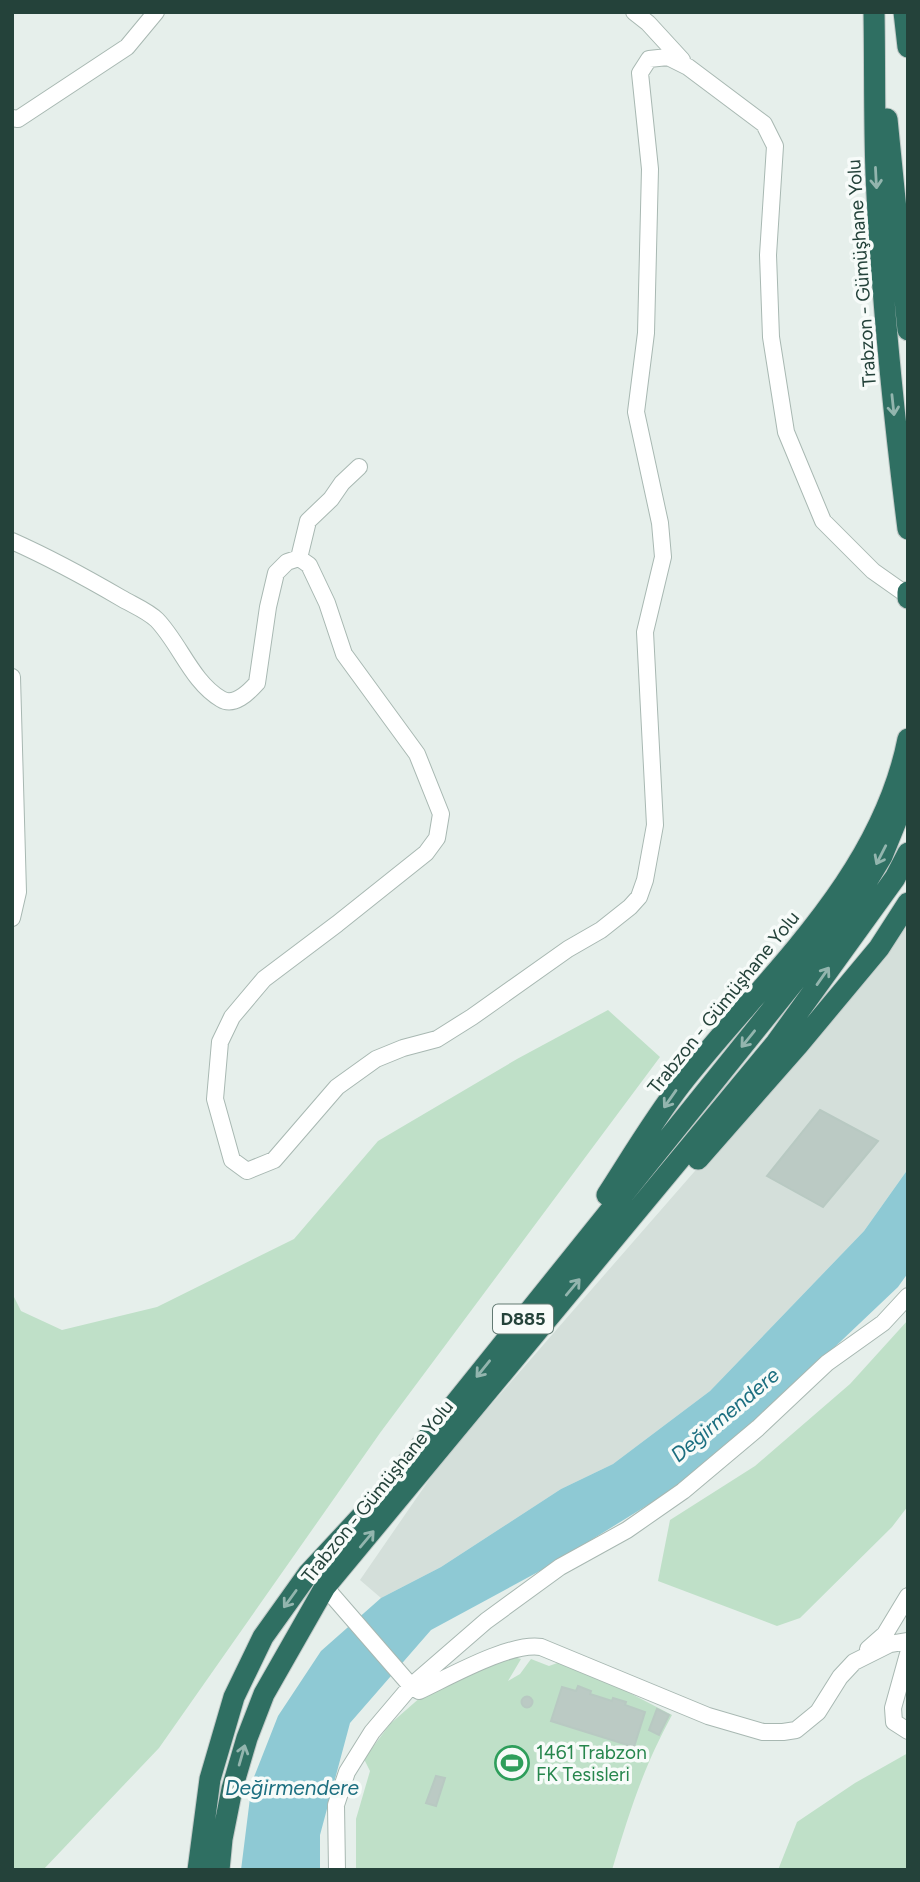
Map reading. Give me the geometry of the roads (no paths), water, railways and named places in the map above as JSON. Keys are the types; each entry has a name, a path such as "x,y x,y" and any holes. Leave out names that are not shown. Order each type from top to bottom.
{"highway":[{"name":"Trabzon - Gümüşhane Yolu","path":"875,12 908,330"},
{"name":"Trabzon - Gümüşhane Yolu","path":"875,12 876,171 881,262 892,401 908,529"},
{"path":"904,12 908,47"},
{"name":"Trabzon - Gümüşhane Yolu","path":"552,1283 680,1085 833,904 866,850 891,795 908,740"},
{"name":"Trabzon - Gümüşhane Yolu","path":"198,1870 210,1779 234,1697 263,1637 308,1574 384,1492 843,921 881,856 908,792"},
{"name":"Trabzon - Gümüşhane Yolu","path":"219,1870 232,1788 264,1694 331,1593 604,1251 776,1043 895,878 908,853"},
{"name":"Trabzon - Gümüşhane Yolu","path":"604,1251 699,1157 781,1065 879,948 908,903"}],"street":[{"path":"12,118 18,119 127,47 159,12 166,17 171,12"},
{"path":"634,12 648,23 688,67"},
{"path":"299,558 309,565 327,603 344,654 417,754 441,814 437,838 426,853 264,979 232,1017 220,1042 215,1099 232,1160 247,1171 274,1160 337,1087 376,1059 437,1039 460,1025 568,949 601,930 639,897 645,880 655,825 645,632 663,557 660,523 636,412 646,333 650,169 640,73 649,59 668,57 688,67 764,124 775,146 768,255 771,337 786,432 823,521 873,571 908,595"},
{"path":"299,558 308,521 359,467"},
{"path":"12,541 58,561 155,618 203,684 223,701 234,701 257,684 268,607 276,573 287,562 299,558"},
{"path":"12,677 18,892 12,918"},
{"path":"337,1870 336,1805 347,1772 407,1680 560,1567 627,1530 683,1491 758,1428 827,1363 883,1324 908,1296"},
{"path":"331,1593 419,1691 485,1661 530,1645 541,1647 708,1716 763,1732 796,1730 818,1712 840,1677 885,1634 908,1596"},
{"path":"854,1662 890,1644 908,1641"},
{"path":"908,1654 893,1708 894,1722 908,1731"}],"water":[{"name":"Değirmendere","path":"908,1169 908,1273 898,1287 706,1469 549,1566 431,1630 350,1723 320,1835 320,1870 241,1870 252,1782 278,1716 321,1651 381,1598 441,1567 561,1489 613,1464 710,1391 864,1231"}],"place":[{"name":"1461 Trabzon FK Tesisleri","path":"512,1763"}]}
